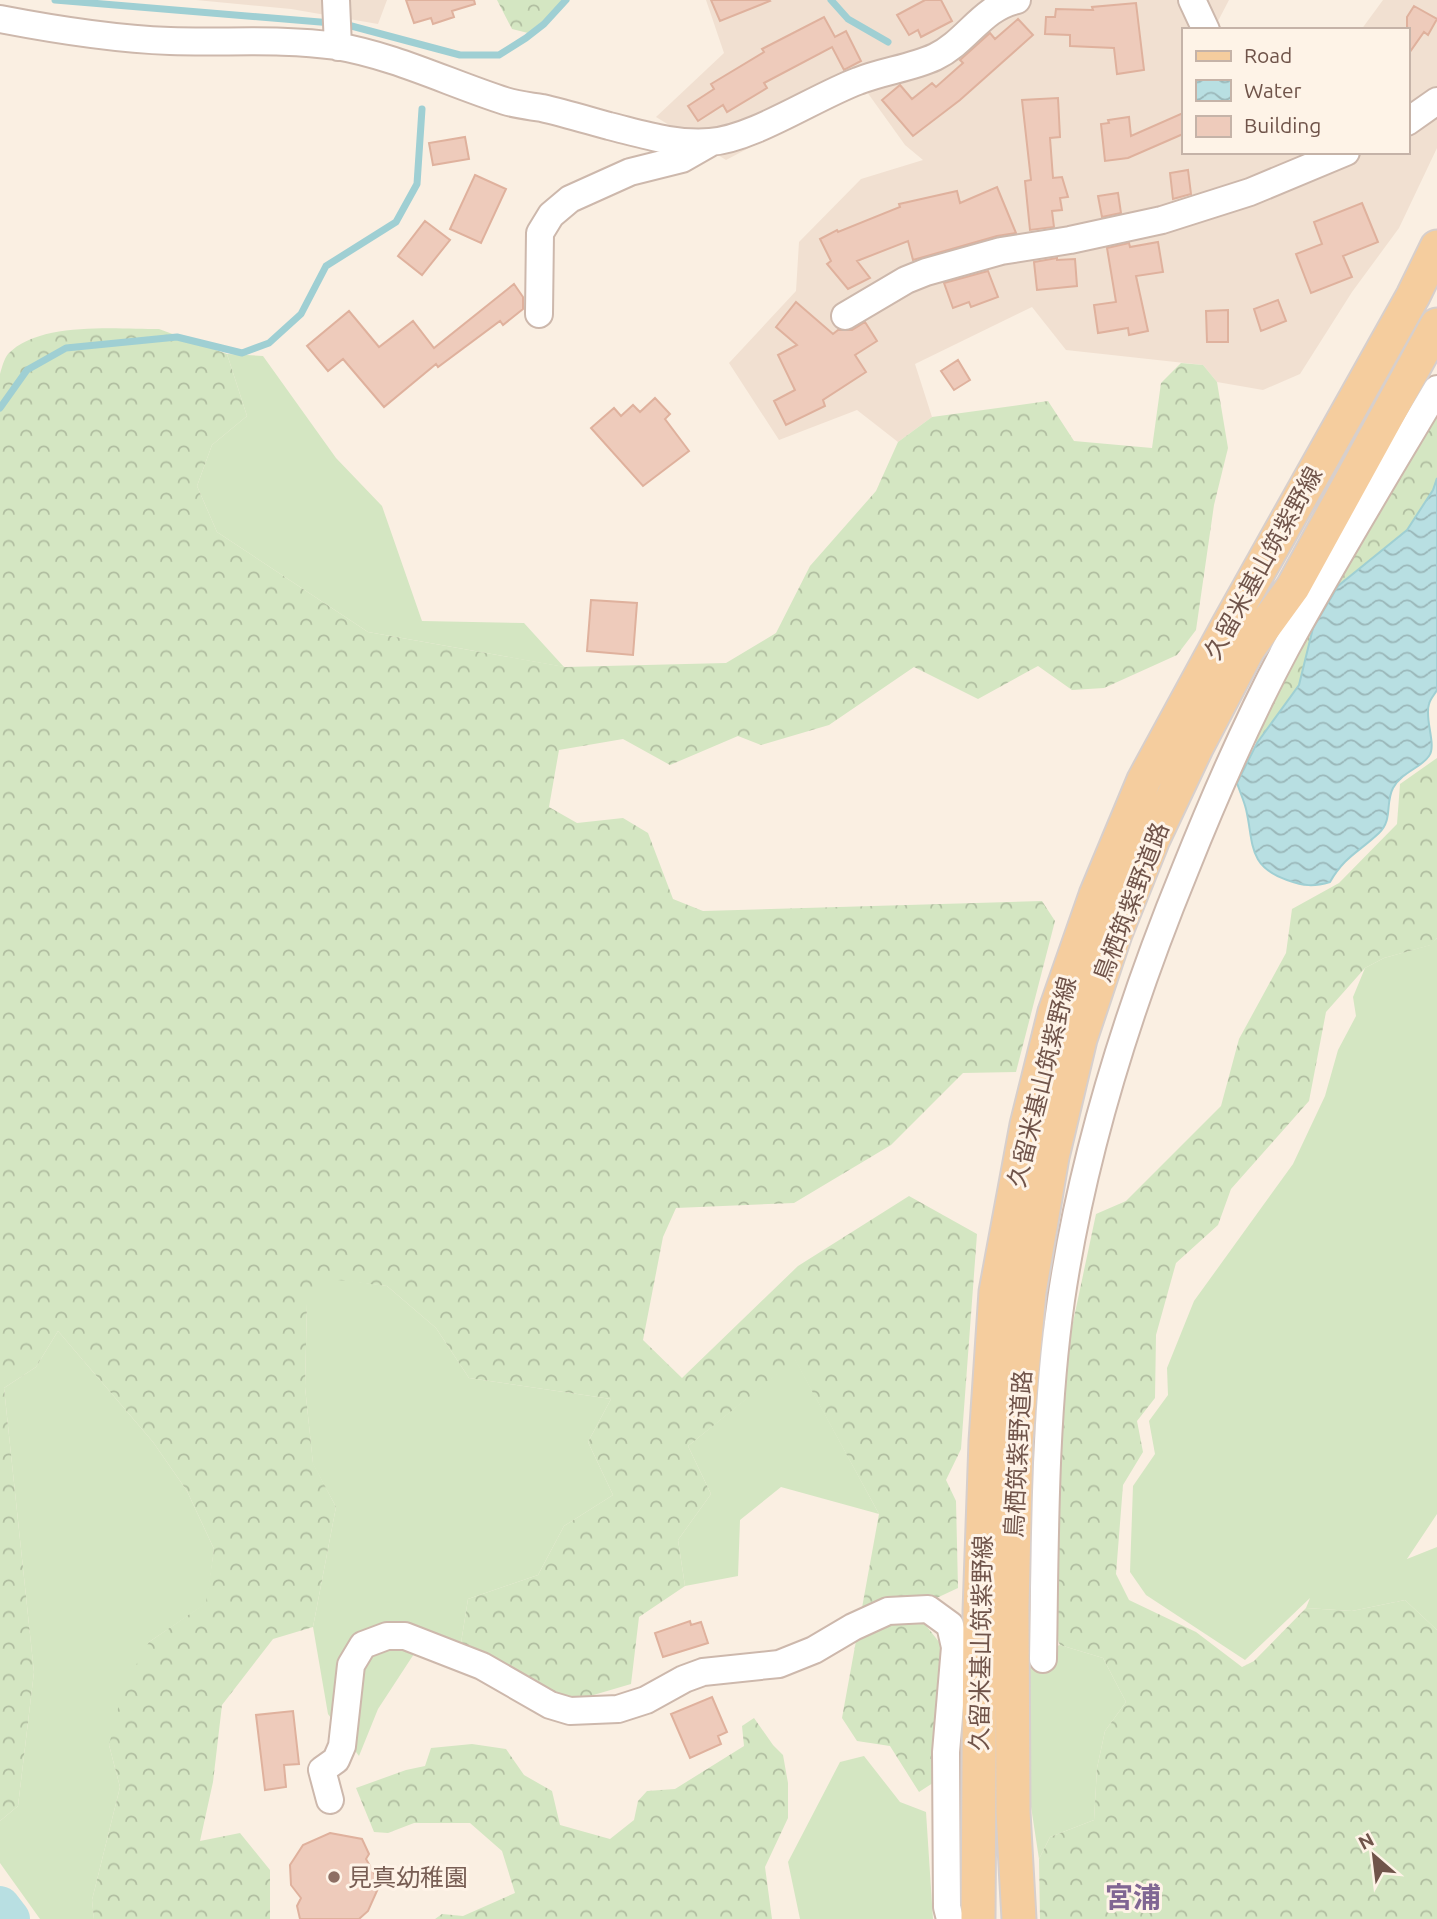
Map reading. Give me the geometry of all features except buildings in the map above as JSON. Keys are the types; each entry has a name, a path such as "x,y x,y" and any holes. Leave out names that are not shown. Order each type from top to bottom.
{"main road":[{"name":"久留米基山筑紫野線","path":"978,1919 980,1612 986,1441 996,1292 1027,1125 1055,1012 1096,895 1144,780 1413,296 1437,247"},
{"name":"鳥栖筑紫野道路","path":"1019,1912 1012,1798 1012,1607 1016,1441 1029,1292 1052,1157 1080,1039 1119,922 1153,839 1196,748 1248,649 1293,587 1437,325"}],"street":[{"path":"539,314 540,233 551,215 570,199 630,172 682,159 711,142 750,131 861,79 934,57 959,43 988,12 1017,0"},
{"path":"1192,0 1205,28"},
{"path":"0,19 59,31 173,41 281,40 337,24 387,58 507,102 669,141 711,142"},
{"path":"1409,97 1437,101"},
{"path":"1409,120 1437,101"},
{"path":"845,316 926,272 1001,251 1070,240 1162,220 1250,192 1341,154"},
{"path":"1042,1659 1046,1446 1061,1300 1082,1188 1103,1103 1129,1017 1215,795 1285,650 1437,389"},
{"path":"330,1800 322,1770 336,1760 342,1746 351,1665 363,1645 387,1636 405,1636 482,1666 550,1705 570,1712 618,1709 646,1700 703,1672 779,1664 814,1650 853,1627 888,1611 928,1609 950,1625 955,1647 946,1752 947,1907 950,1919"}],"shaded area":[{"path":"196,0 387,0 378,24 291,9"},
{"path":"706,0 1229,0 1217,23 1222,28 1182,28 1182,154 1409,154 1409,28 1362,28 1383,0 1437,0 1437,148 1399,228 1352,292 1300,374 1263,390 1217,382 1203,365 1066,350 1032,307 915,364 932,417 898,442 857,410 779,440 729,363 796,291 799,242 861,179 923,160 905,145 867,92 833,104 726,160 656,117 724,53"}],"green space":[{"path":"497,0 568,0 528,33 512,29"},
{"path":"79,329 159,329 227,354 247,416 212,445 197,486 217,532 368,632 565,667 726,663 776,633 810,566 876,491 898,442 932,417 1048,401 1074,441 1152,448 1161,383 1181,363 1203,365 1217,382 1228,448 1214,505 1196,630 1177,655 1104,688 1072,690 1038,666 978,699 914,667 829,725 761,745 738,736 670,765 623,739 559,750 549,807 577,823 623,818 648,833 673,899 703,911 1042,901 1055,921 1016,1072 963,1073 891,1145 794,1203 676,1208 663,1237 643,1340 682,1378 798,1266 909,1196 977,1234 961,1449 946,1480 956,1501 958,1588 913,1609 943,1647 939,1779 919,1792 890,1746 857,1741 842,1718 879,1514 795,1360 688,1446 711,1494 678,1540 685,1586 639,1617 631,1684 573,1701 461,1643 468,1599 538,1575 564,1526 613,1495 588,1442 611,1399 469,1378 436,1328 387,1286 337,1280 307,1303 305,1387 313,1463 336,1507 313,1627 273,1639 222,1705 213,1782 200,1841 240,1833 270,1870 270,1919 94,1919 92,1900 120,1787 109,1745 123,1688 149,1642 206,1603 214,1549 187,1491 153,1442 58,1331 36,1367 4,1388 34,1672 18,1806 0,1821 0,374 8,354 22,343 39,336"},
{"path":"227,354 263,356 336,458 382,506 422,621 524,623 564,667 368,632 217,532 197,486 212,445 247,416"},
{"path":"1437,379 1437,478 1433,490 1407,530 1338,586 1313,628 1299,685 1257,743 1242,724"},
{"path":"1437,758 1437,938 1431,945 1384,958 1365,968 1326,1012 1309,1101 1231,1189 1218,1225 1176,1263 1156,1335 1155,1398 1137,1421 1143,1452 1123,1485 1116,1574 1129,1600 1196,1632 1242,1667 1254,1661 1306,1608 1352,1611 1405,1600 1437,1630 1437,1919 1040,1919 1039,1859 1050,1837 1094,1820 1097,1768 1105,1731 1126,1702 1103,1658 1060,1645 1049,1623 1054,1476 1069,1341 1096,1214 1126,1201 1221,1106 1239,1039 1286,953 1292,909 1339,883 1397,824 1400,784"},
{"path":"1437,938 1437,1514 1407,1559 1437,1547 1437,1630 1405,1600 1352,1611 1306,1608 1310,1598 1245,1660 1146,1595 1130,1572 1133,1486 1155,1454 1149,1421 1168,1395 1167,1368 1194,1301 1293,1164 1325,1096 1338,1050 1356,1016 1353,997 1365,968 1384,958 1430,945"},
{"path":"337,1279 387,1286 436,1328 469,1378 611,1399 588,1442 613,1495 564,1526 538,1575 468,1599 461,1643 427,1634 378,1709 359,1756 328,1714 313,1627 336,1507 313,1464 305,1387 307,1302"},
{"path":"58,1331 153,1442 187,1491 214,1549 207,1603 149,1642 109,1745 120,1787 92,1900 94,1919 40,1919 0,1863 0,1821 18,1806 34,1672 4,1388 36,1367"},
{"path":"795,1359 879,1514 781,1487 740,1520 738,1576 685,1586 678,1540 711,1494 688,1446"},
{"path":"1060,1645 1103,1658 1126,1702 1105,1731 1097,1768 1094,1820 1050,1837 1039,1859 1030,1800 1028,1655"},
{"path":"754,1718 783,1755 788,1783 788,1818 765,1867 772,1919 435,1919 442,1914 463,1916 515,1893 502,1851 470,1823 414,1823 388,1833 374,1832 356,1788 425,1766 431,1748 472,1744 506,1749 524,1775 552,1791 560,1825 610,1839 634,1820 638,1801 647,1791 675,1789 744,1746 742,1726"},
{"path":"864,1756 900,1802 926,1812 933,1919 800,1919 788,1862 840,1762"}],"water":[{"path":"1437,478 1437,690 1430,700 1428,710 1431,751 1426,760 1393,788 1383,828 1347,860 1330,882 1318,885 1298,884 1265,868 1254,852 1245,806 1237,783 1257,743 1299,685 1313,628 1338,586 1407,530 1433,490"}],"waterway":[{"path":"55,0 344,24 460,55 499,55 544,24 566,0"},
{"path":"831,0 848,19 888,42"},
{"path":"0,408 27,370 66,348 177,337 242,353 269,343 301,314 326,266 396,222 417,184 422,109"},
{"path":"0,1906 10,1919"}],"place":[{"name":"見真幼稚園","path":"334,1877"}],"district":[{"name":"宮浦","path":"1133,1896"}]}
